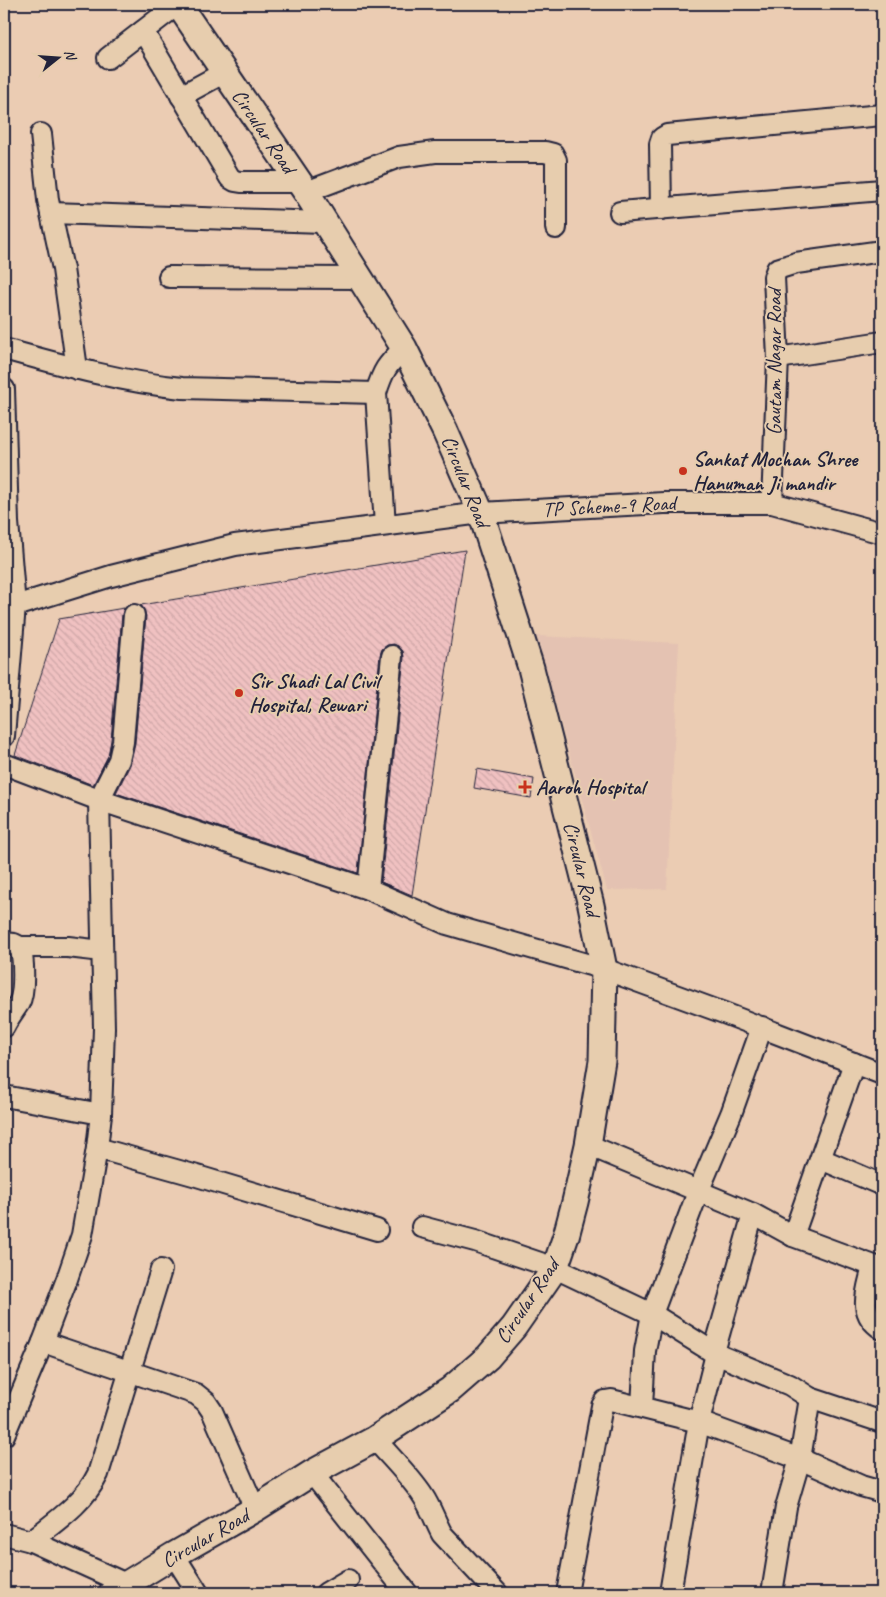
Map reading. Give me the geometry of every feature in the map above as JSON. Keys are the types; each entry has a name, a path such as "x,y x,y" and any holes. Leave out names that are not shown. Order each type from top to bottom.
{"main road":[{"name":"Circular Road","path":"119,1589 312,1473 375,1439 450,1390 488,1357 514,1327 554,1268 566,1236 575,1202 588,1144 602,1061 604,969 591,905 531,668 481,513 445,431 404,348 302,187 178,4"}],"street":[{"path":"108,58 178,4"},
{"path":"143,32 225,172 235,182 302,187 399,157 435,152 545,152 553,154 556,160 556,228"},
{"path":"181,96 225,72"},
{"path":"661,209 660,144 662,138 667,135 882,115"},
{"path":"41,134 51,213 63,269 77,369"},
{"path":"620,212 882,190"},
{"path":"51,213 323,222"},
{"name":"Gautam Nagar Road","path":"772,502 778,358 774,277 777,269 796,263 882,251"},
{"path":"169,277 360,278"},
{"path":"778,358 882,342"},
{"path":"385,525 376,393 382,373 404,348"},
{"path":"4,349 77,369 154,385 376,393"},
{"path":"4,388 9,609 4,736"},
{"name":"TP Scheme-9 Road","path":"9,609 111,576 235,545 481,513 664,503 772,502 882,533"},
{"path":"4,1435 43,1342 82,1235 97,1148 101,1114 104,1028 99,800 119,760 123,742 134,615"},
{"path":"368,889 392,656"},
{"path":"4,764 99,800 368,889 447,924 604,969 762,1027 882,1074"},
{"path":"12,945 68,947 102,951"},
{"path":"4,1027 20,1001 22,992 23,954 12,945"},
{"path":"642,1407 645,1351 652,1314 698,1192 731,1114 762,1027"},
{"path":"793,1236 854,1063"},
{"path":"4,1096 101,1114"},
{"path":"588,1144 753,1214 793,1236 878,1267 865,1300 866,1309 874,1324 882,1329"},
{"path":"97,1148 377,1230"},
{"path":"821,1159 882,1185"},
{"path":"670,1593 699,1422 715,1353 753,1214"},
{"path":"422,1228 475,1241 554,1268 652,1314 715,1353 790,1385 810,1398 882,1422"},
{"path":"31,1541 83,1498 98,1474 161,1270"},
{"path":"43,1342 196,1394 206,1402 212,1411 254,1509"},
{"path":"772,1593 775,1564 786,1507 800,1459 810,1398"},
{"path":"567,1593 602,1406 605,1401 612,1400 699,1422 800,1459 861,1486 882,1492"},
{"path":"375,1439 422,1493 431,1508 442,1534 497,1593"},
{"path":"312,1473 407,1593"},
{"path":"4,1534 31,1541 119,1589"},
{"path":"174,1555 198,1593"},
{"path":"326,1593 348,1580"}],"shaded area":[{"path":"537,636 679,643 667,889 607,890"}],"building":[{"name":"Sir Shadi Lal Civil Hospital, Rewari","path":"465,550 412,895 381,882 404,657 403,651 394,644 387,645 382,649 380,655 358,873 116,793 130,765 135,743 146,616 141,605"},
{"path":"124,608 111,740 108,756 93,785 15,755 59,619"},
{"path":"477,769 534,779 531,798 474,788"}],"place":[{"name":"Sankat Mochan Shree Hanuman Ji mandir","path":"683,471"},
{"name":"Sir Shadi Lal Civil Hospital, Rewari","path":"239,693"},
{"name":"Aaroh Hospital","path":"525,787"}]}
